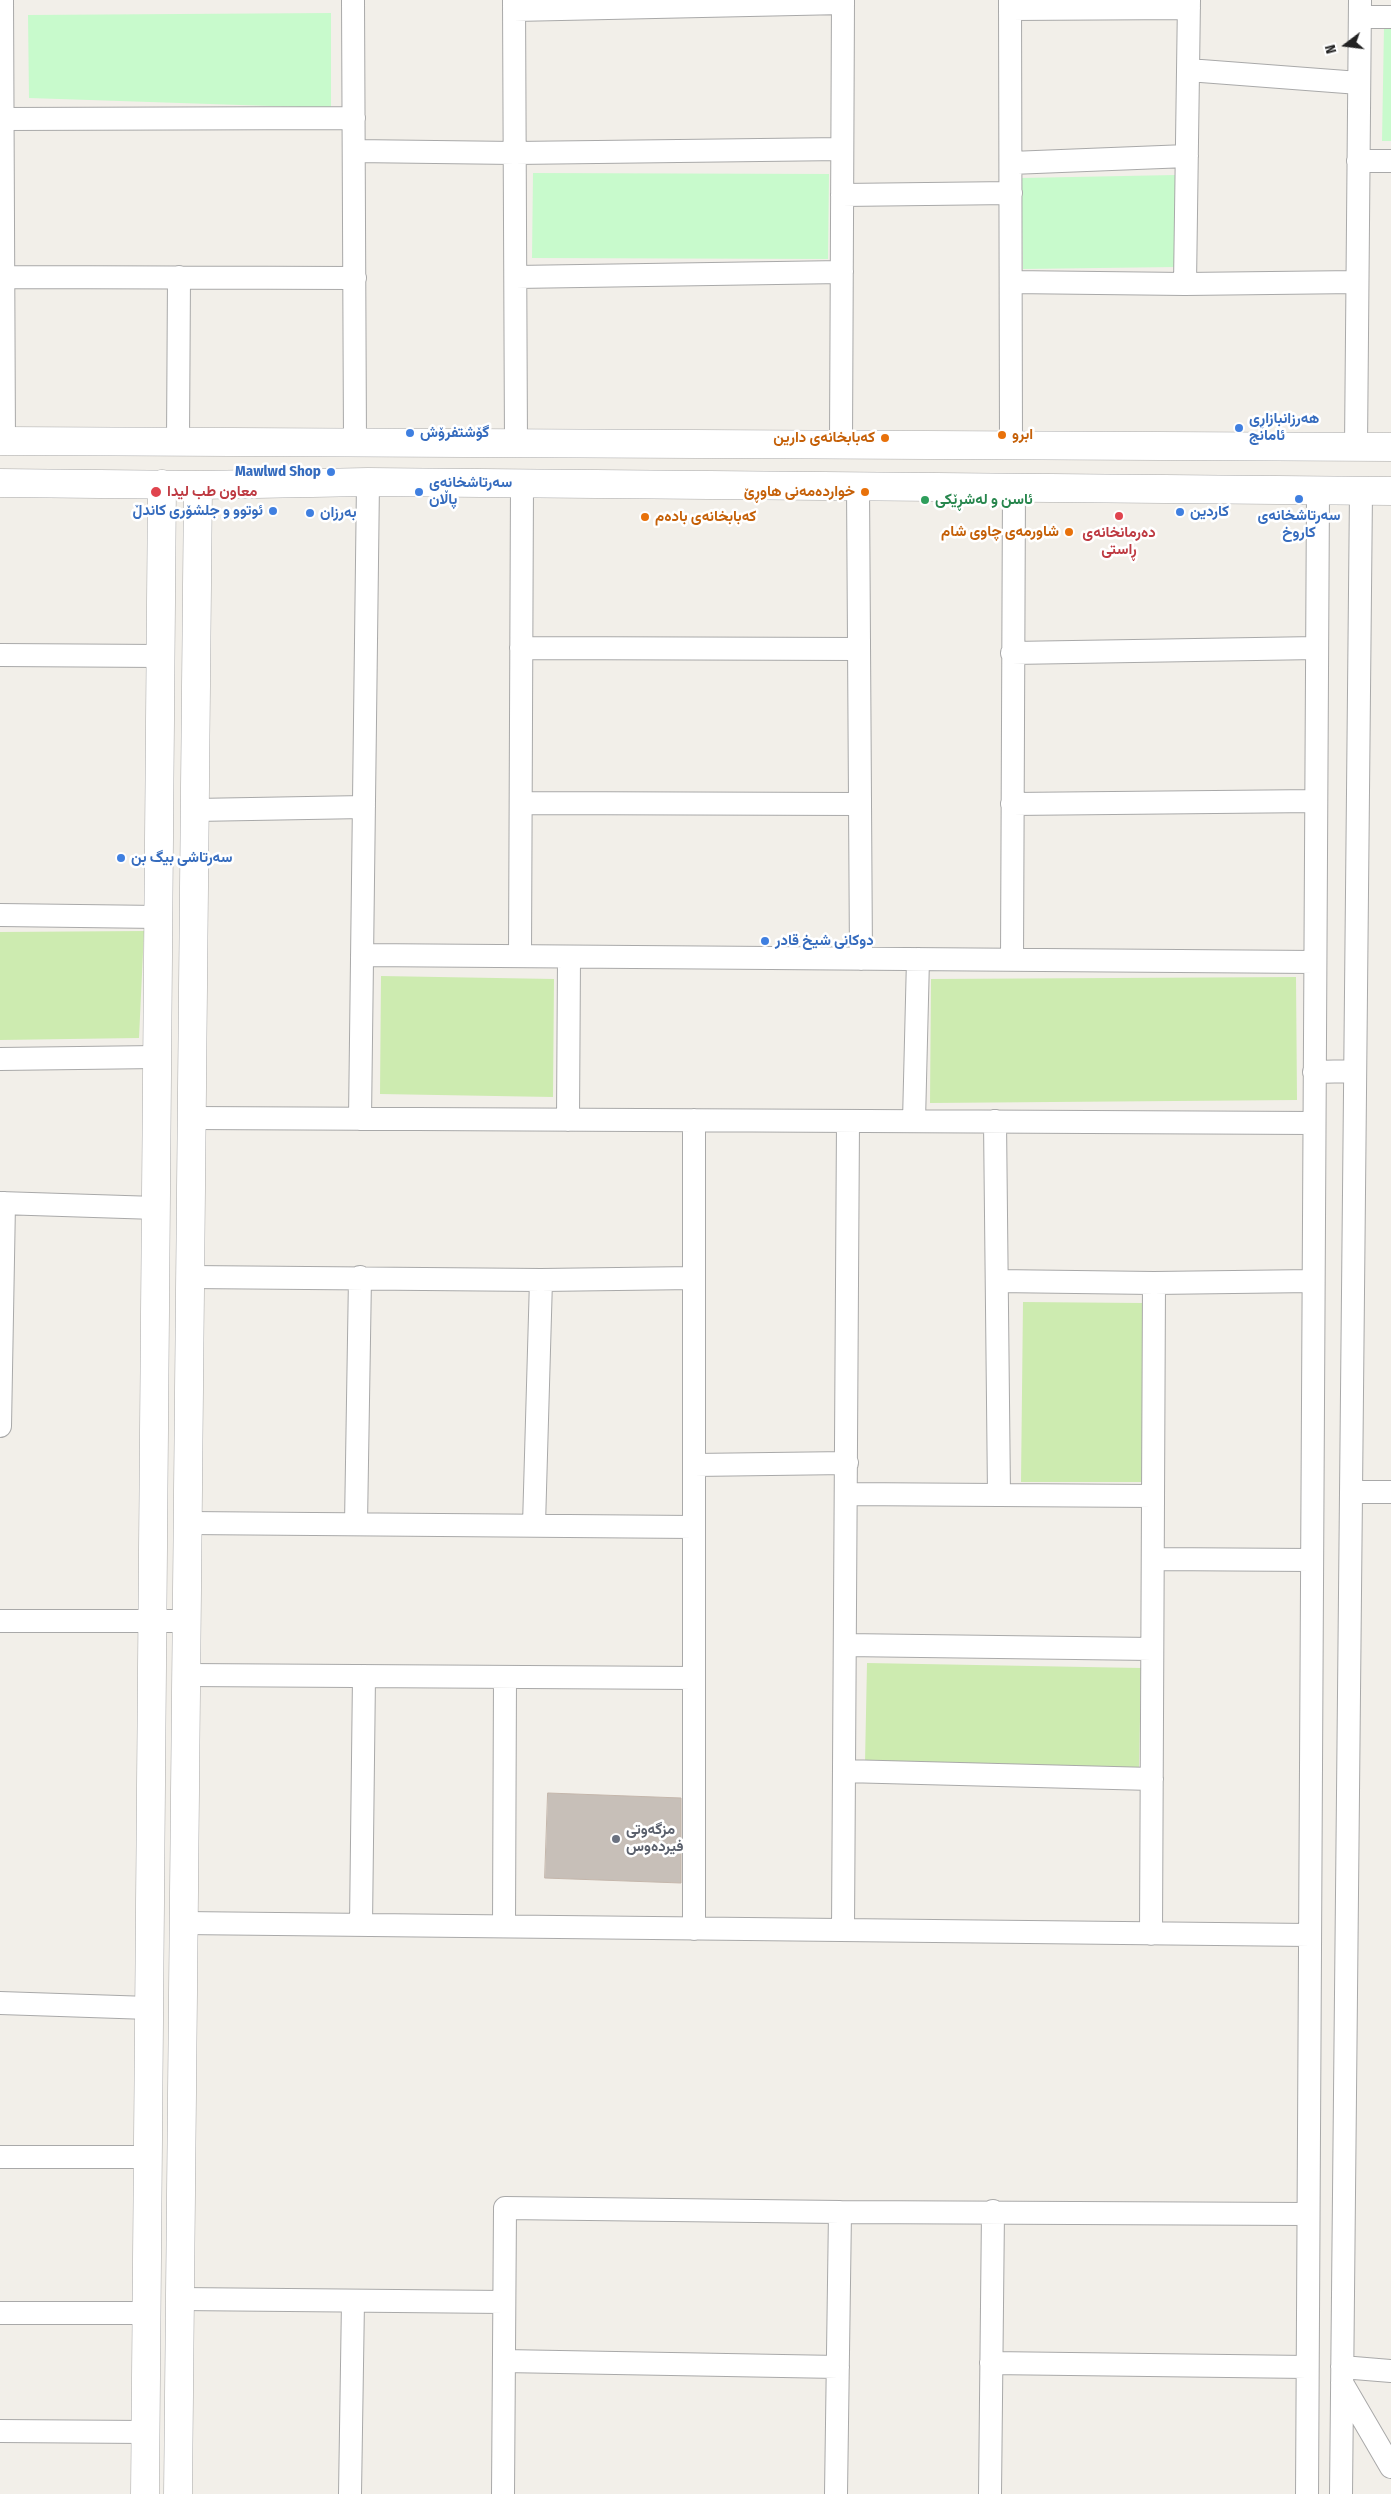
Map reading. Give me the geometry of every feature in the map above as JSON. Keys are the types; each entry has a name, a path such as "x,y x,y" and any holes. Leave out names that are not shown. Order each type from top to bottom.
{"street":[{"path":"2,0 2,441 1391,447"},
{"path":"353,0 355,442"},
{"path":"516,443 514,5 843,2 842,444"},
{"path":"1011,445 1010,4 1189,4 1185,284"},
{"path":"1356,447 1360,9 1391,17"},
{"path":"1188,70 1359,83"},
{"path":"2,119 354,118"},
{"path":"355,151 515,153 842,150"},
{"path":"1010,163 1187,156"},
{"path":"1358,162 1391,161"},
{"path":"842,195 1011,193"},
{"path":"516,277 842,272"},
{"path":"2,277 355,278"},
{"path":"178,441 179,277"},
{"path":"1011,282 1185,284 1357,282"},
{"path":"616,443 616,484"},
{"path":"360,1119 368,482"},
{"path":"0,483 198,484 368,482 1014,486 1391,491"},
{"path":"520,956 522,483"},
{"path":"145,2494 162,484"},
{"path":"178,2494 198,484"},
{"path":"858,485 861,959"},
{"path":"1012,960 1014,486"},
{"path":"1307,2494 1318,490"},
{"path":"1341,2494 1361,492"},
{"path":"521,648 859,649"},
{"path":"1012,653 1317,648"},
{"path":"0,656 161,656"},
{"path":"1012,804 1316,801"},
{"path":"521,803 860,804"},
{"path":"195,810 364,807"},
{"path":"0,915 158,917"},
{"path":"362,955 1315,962"},
{"path":"568,1120 569,957"},
{"path":"914,1121 918,959"},
{"path":"0,1059 157,1057"},
{"path":"1314,1072 1355,1071"},
{"path":"192,1118 1314,1123"},
{"path":"694,1120 694,1929"},
{"path":"843,1928 848,1121"},
{"path":"995,1121 999,1495"},
{"path":"0,1426 2,1203 156,1208"},
{"path":"190,1276 541,1280 694,1278"},
{"path":"356,1524 360,1277"},
{"path":"534,1525 541,1280"},
{"path":"996,1281 1154,1283 1313,1281"},
{"path":"1151,1934 1154,1283"},
{"path":"694,1465 847,1464"},
{"path":"1351,1492 1391,1492"},
{"path":"846,1494 1153,1496"},
{"path":"188,1523 694,1526"},
{"path":"1153,1559 1312,1560"},
{"path":"0,1621 186,1621"},
{"path":"845,1645 1152,1649"},
{"path":"186,1675 694,1678"},
{"path":"361,1925 364,1676"},
{"path":"504,1926 505,1677"},
{"path":"844,1770 1152,1779"},
{"path":"184,1924 694,1929 843,1928 1310,1935"},
{"path":"0,2003 149,2008"},
{"path":"1309,2038 1345,2037"},
{"path":"0,2157 148,2157"},
{"path":"503,2494 505,2208 1308,2214"},
{"path":"990,2494 993,2211"},
{"path":"836,2494 840,2212"},
{"path":"180,2299 504,2302"},
{"path":"350,2494 353,2301"},
{"path":"0,2313 147,2313"},
{"path":"504,2361 838,2367"},
{"path":"991,2364 1307,2366"},
{"path":"1341,2375 1391,2371"},
{"path":"1341,2375 1391,2467"},
{"path":"0,2431 146,2432"}],"green space":[{"path":"331,13 331,108 29,98 28,15"},
{"path":"1384,27 1391,27 1391,141 1382,141"},
{"path":"533,173 829,174 828,259 532,258"},
{"path":"1175,175 1176,267 1023,269 1021,178"},
{"path":"144,931 139,1038 0,1040 0,932"},
{"path":"381,976 554,979 553,1097 380,1094"},
{"path":"1296,977 1297,1100 930,1103 931,979"},
{"path":"1023,1302 1142,1303 1142,1482 1021,1482"},
{"path":"867,1663 1141,1668 1139,1768 865,1763"}],"building":[{"name":"مزگە‌وتی فیردە‌وس","path":"548,1793 681,1798 681,1883 545,1878"}],"place":[{"name":"هەرزانبازاڕی ئامانج","path":"1239,428"},
{"name":"گۆشتفرۆش","path":"410,433"},
{"name":"ابرو","path":"1002,435"},
{"name":"کەبابخانەی دارین","path":"885,438"},
{"name":"Mawlwd Shop","path":"331,472"},
{"name":"معاون طب لیدا","path":"156,492"},
{"name":"سەرتاشخانەی پاڵان","path":"419,492"},
{"name":"خواردەمەنی هاوڕێ","path":"865,492"},
{"name":"سەرتاشخانەی کاروخ","path":"1299,499"},
{"name":"ئاسن و لەشڕێکی","path":"925,500"},
{"name":"ئوتوو و جلشۆری کاندڵ","path":"273,511"},
{"name":"كاردين","path":"1180,512"},
{"name":"بەرزان","path":"310,513"},
{"name":"دەرمانخانەی ڕاستی","path":"1119,516"},
{"name":"کەبابخانەی بادەم","path":"645,517"},
{"name":"شاورمەی چاوی شام","path":"1069,532"},
{"name":"سەرتاشی بیگ بن","path":"121,858"},
{"name":"دوکانی شیخ قادر","path":"765,941"},
{"name":"مزگە‌وتی فیردە‌وس","path":"616,1839"}]}
